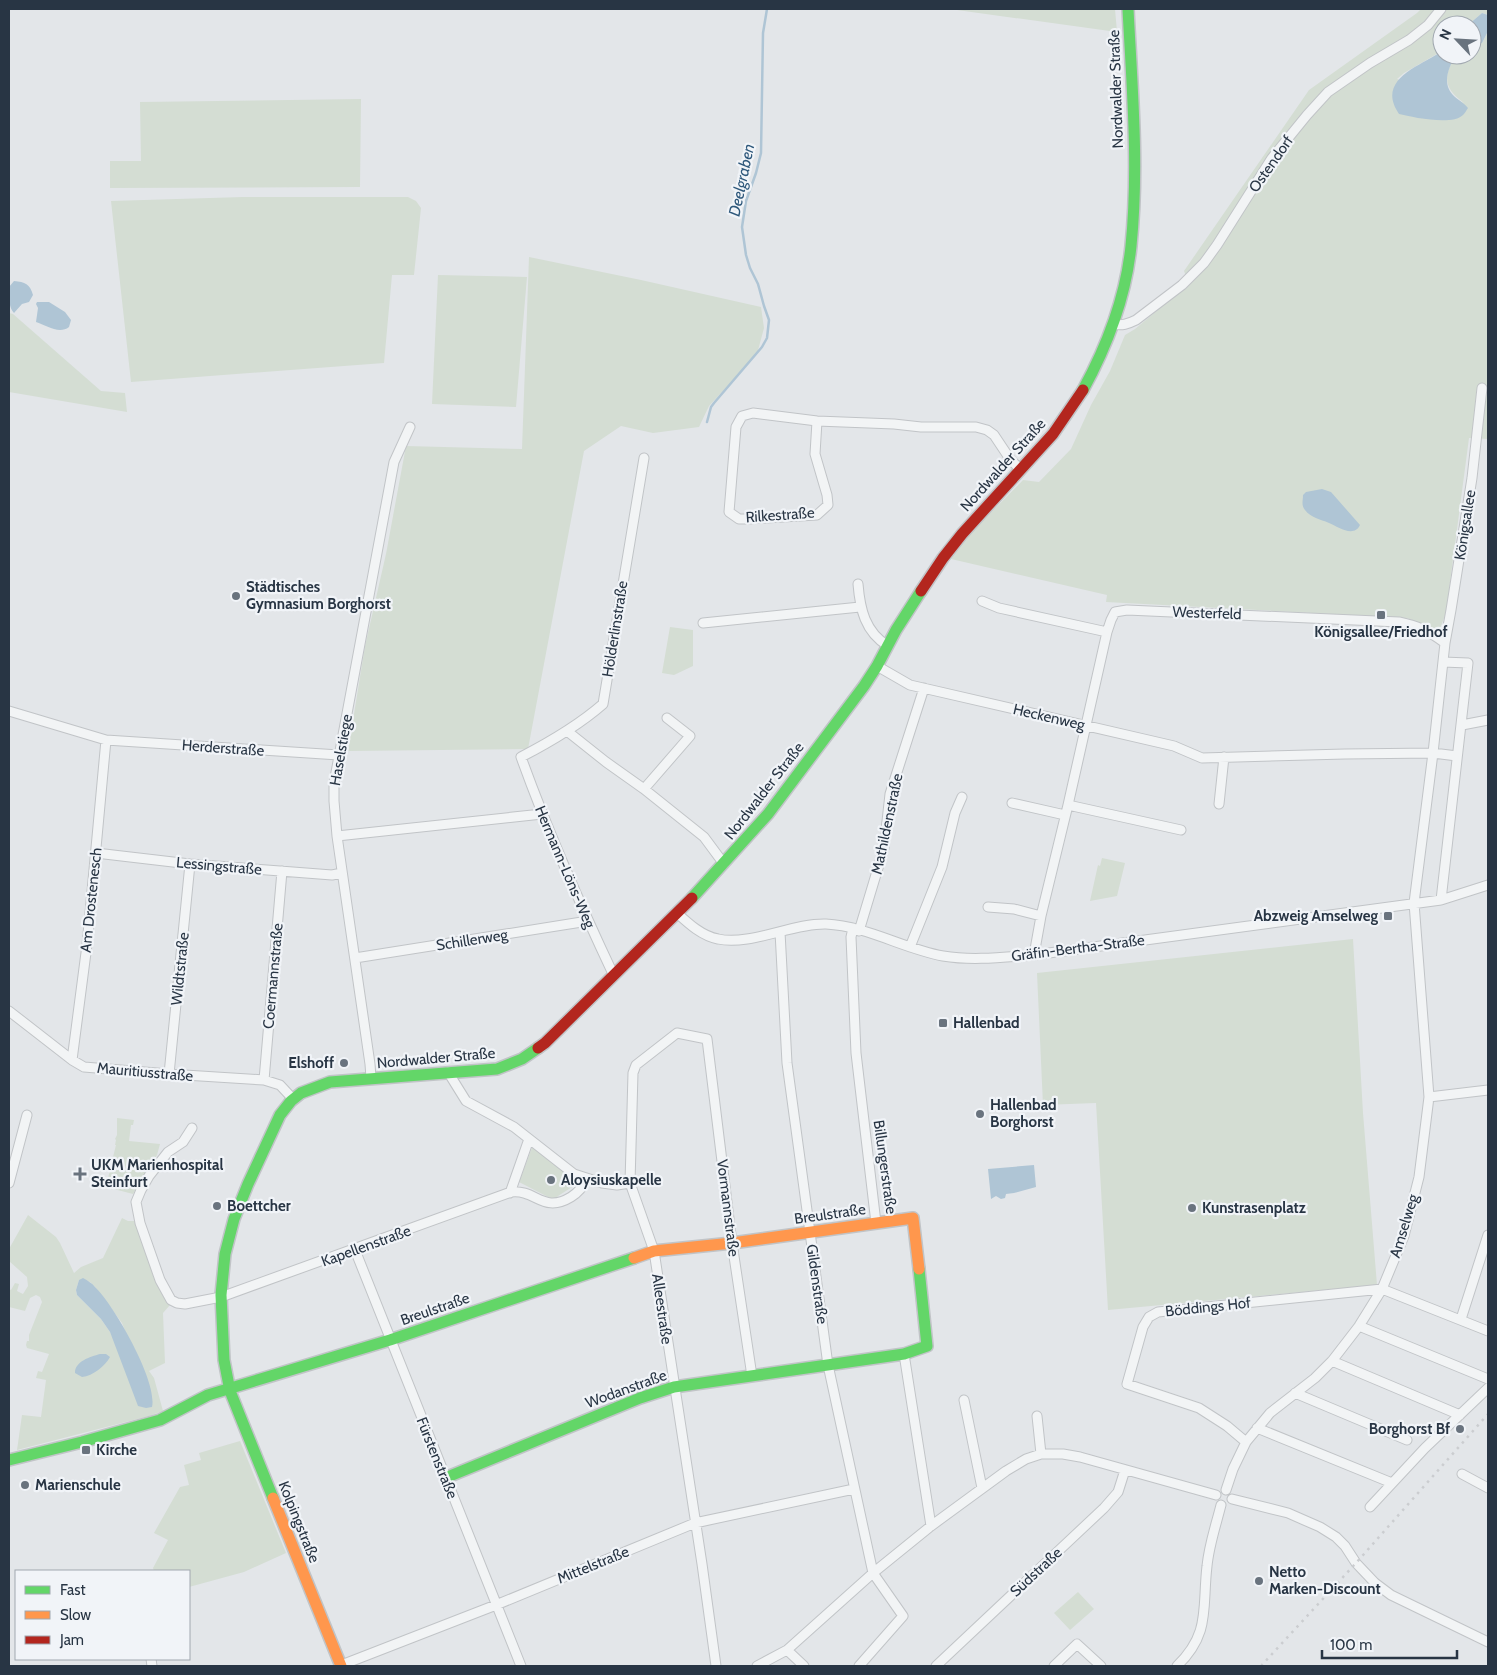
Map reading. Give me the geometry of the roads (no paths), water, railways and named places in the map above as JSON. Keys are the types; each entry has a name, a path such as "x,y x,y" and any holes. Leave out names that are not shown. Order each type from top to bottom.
{"street":[{"name":"Nordwalder Straße","path":"228,1388 223,1346 221,1298 225,1254 240,1205 280,1115 293,1098 307,1088 330,1082 448,1072 497,1070 522,1059 545,1043 677,913 724,864 782,797 877,666 896,630 943,558 962,534 1053,434 1080,395 1094,369 1113,324 1124,283 1133,221 1134,134 1128,9"},
{"name":"Ostendorf","path":"1113,324 1120,326 1136,320 1182,285 1204,263 1217,245 1272,158 1328,92 1370,63 1409,40 1428,25 1441,9"},
{"name":"Königsallee","path":"1414,903 1445,643 1470,488 1482,388"},
{"name":"Rilkestraße","path":"817,421 815,454 827,495 828,505 824,510 817,515 748,519 739,519 729,512 736,427 742,416 753,413 817,421 921,427 976,427 994,435 1010,459 1021,470"},
{"name":"Haselstiege","path":"371,1078 337,836 334,783 394,462 410,427"},
{"name":"Hölderlinstraße","path":"521,757 566,731 603,704 644,458"},
{"path":"858,584 860,606 872,632 879,641 888,646"},
{"path":"982,601 999,608 1107,632 1041,916 1034,955"},
{"path":"702,623 860,606"},
{"name":"Westerfeld","path":"1107,632 1115,612 1127,610 1399,622 1416,626 1432,633 1445,643"},
{"path":"1440,900 1468,663 1444,662"},
{"name":"Heckenweg","path":"877,666 910,685 1174,746 1202,758 1433,754 1457,756"},
{"name":"Mathildenstraße","path":"856,930 884,848 890,794 924,688"},
{"name":"Herderstraße","path":"9,711 106,740 339,755"},
{"path":"644,789 690,736 667,718"},
{"path":"1462,725 1488,720"},
{"path":"566,731 644,789 704,837 724,864"},
{"name":"Am Drostenesch","path":"72,1060 85,962 106,740"},
{"name":"Hermann-Löns-Weg","path":"521,757 542,814 614,976"},
{"path":"1219,804 1224,757"},
{"path":"910,947 942,867 955,813 962,797"},
{"path":"1012,803 1066,815"},
{"path":"1068,805 1181,830"},
{"path":"337,836 542,814"},
{"name":"Lessingstraße","path":"96,853 190,864 332,875 342,873"},
{"name":"Wildtstraße","path":"169,1074 190,864"},
{"name":"Coermannstraße","path":"264,1080 282,871"},
{"name":"Gräfin-Bertha-Straße","path":"677,913 697,930 717,939 734,941 811,925 826,924 856,930 944,956 975,958 1034,955 1440,900 1488,885"},
{"name":"Amselweg","path":"1226,1490 1233,1469 1246,1442 1257,1428 1270,1413 1315,1378 1332,1361 1359,1326 1382,1289 1404,1236 1419,1177 1429,1097 1414,903"},
{"path":"988,907 1014,909 1041,916"},
{"name":"Schillerweg","path":"355,958 588,921"},
{"name":"Billungerstraße","path":"828,1366 904,1354 927,1346 912,1218 876,1223 856,1053 851,937 856,930"},
{"name":"Gildenstraße","path":"780,932 787,1063 828,1366 873,1573"},
{"name":"Mauritiusstraße","path":"9,1011 72,1060 84,1066 264,1080 280,1085 293,1098"},
{"name":"Alleestraße","path":"707,1039 677,1033 636,1064 633,1073 630,1183 654,1251 716,1666"},
{"name":"Vormannstraße","path":"707,1039 732,1243 752,1376"},
{"path":"448,1072 466,1101 514,1127 574,1174 587,1179 617,1185 630,1183"},
{"path":"1429,1097 1488,1090"},
{"path":"9,1183 27,1115"},
{"name":"Kapellenstraße","path":"192,1128 183,1142 168,1152 148,1176 136,1202 140,1223 160,1280 171,1300 177,1303 185,1304 221,1298 510,1193"},
{"path":"510,1193 529,1139"},
{"path":"510,1193 519,1191 554,1204 566,1200 575,1194 583,1187 587,1179"},
{"name":"Breulstraße","path":"11,1459 160,1420 208,1395 228,1388 390,1340 654,1251 732,1243 876,1223"},
{"path":"1462,1319 1488,1235"},
{"name":"Fürstenstraße","path":"355,1250 521,1666"},
{"path":"1382,1289 1462,1319 1488,1331"},
{"name":"Böddings Hof","path":"1246,1442 1227,1426 1199,1408 1127,1384 1143,1327 1149,1317 1158,1312 1382,1289"},
{"path":"1359,1326 1488,1379"},
{"path":"904,1354 931,1526"},
{"path":"1332,1361 1460,1415"},
{"name":"Wodanstraße","path":"445,1478 640,1398 674,1386 828,1366"},
{"name":"Kolpingstraße","path":"228,1388 340,1666"},
{"path":"1370,1507 1425,1448 1488,1388"},
{"path":"1296,1393 1407,1440"},
{"path":"964,1400 982,1488"},
{"path":"1037,1416 1040,1454"},
{"path":"1257,1428 1392,1484"},
{"path":"757,1666 787,1650 873,1573 931,1526 1006,1471 1026,1459 1040,1454 1063,1454 1080,1457 1216,1495"},
{"name":"Südstraße","path":"936,1666 1104,1508 1118,1492 1125,1470"},
{"path":"1462,1474 1488,1488"},
{"name":"Mittelstraße","path":"340,1666 496,1605 695,1523 854,1489"},
{"path":"1221,1490 1226,1490 1230,1492 1232,1499 1229,1504 1221,1505 1216,1501 1216,1495 1221,1490"},
{"path":"1232,1499 1288,1513 1320,1527 1336,1537 1345,1546 1356,1563 1375,1583 1391,1595 1488,1642"},
{"path":"1177,1666 1192,1648 1202,1629 1205,1611 1207,1564 1221,1505"},
{"path":"859,1666 903,1616 873,1573"},
{"path":"1054,1666 1077,1644 1101,1666"},
{"path":"787,1650 804,1666"}],"water":[{"path":"1482,13 1488,15 1488,31 1482,43 1482,15 1480,15"},
{"path":"1432,57 1432,65 1450,65 1447,76 1448,87 1455,97 1468,108 1463,115 1450,120 1441,120 1422,119 1399,114 1393,102 1393,92 1397,83 1413,68"},
{"path":"14,281 26,284 33,295 29,302 22,304 14,313 10,304 9,287"},
{"path":"37,302 49,302 65,312 71,320 69,327 57,330 36,322"},
{"path":"1322,489 1331,492 1360,525 1357,529 1350,531 1341,529 1307,513 1302,503 1303,495 1306,492"},
{"path":"1034,1165 1036,1187 1006,1194 1005,1198 1001,1199 996,1196 991,1199 988,1169"},
{"path":"83,1278 93,1284 103,1296 133,1344 148,1380 152,1395 152,1407 138,1406 110,1332 101,1319 77,1295 76,1290 79,1280"},
{"path":"100,1354 106,1354 110,1357 98,1370 82,1377 75,1373 80,1363"}],"waterway":[{"name":"Deelgraben","path":"707,422 711,407 762,347 767,338 769,320 758,284 746,255 742,227 746,201 761,153 763,33 767,9"}],"railway":[{"path":"1261,1666 1356,1563 1488,1414"}],"place":[{"name":"Städtisches Gymnasium Borghorst","path":"236,596"},
{"name":"Königsallee/Friedhof","path":"1381,615"},
{"name":"Abzweig Amselweg","path":"1388,916"},
{"name":"Hallenbad","path":"943,1023"},
{"name":"Elshoff","path":"344,1063"},
{"name":"Hallenbad Borghorst","path":"980,1114"},
{"name":"UKM Marienhospital Steinfurt","path":"80,1174"},
{"name":"Aloysiuskapelle","path":"551,1180"},
{"name":"Boettcher","path":"217,1206"},
{"name":"Kunstrasenplatz","path":"1192,1208"},
{"name":"Borghorst Bf","path":"1460,1429"},
{"name":"Kirche","path":"86,1450"},
{"name":"Marienschule","path":"25,1485"},
{"name":"Netto Marken-Discount","path":"1259,1581"}]}
